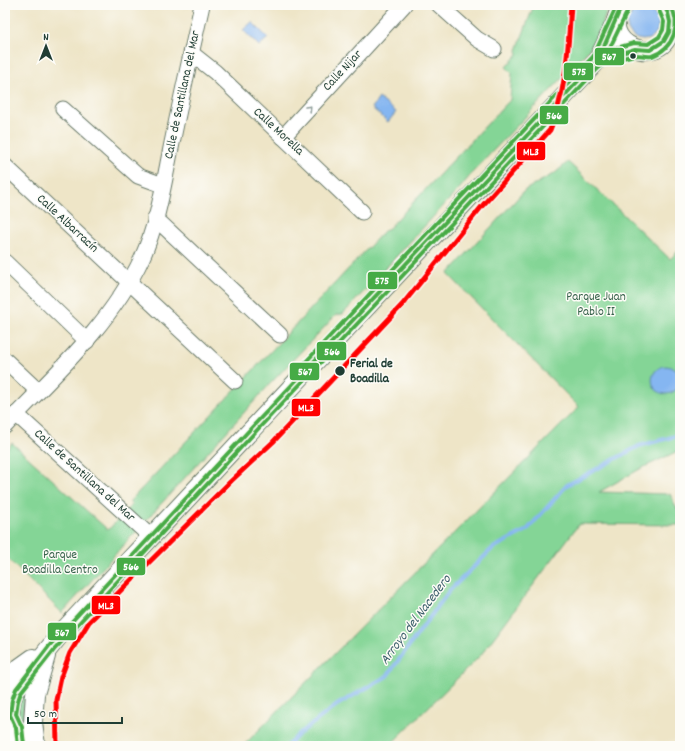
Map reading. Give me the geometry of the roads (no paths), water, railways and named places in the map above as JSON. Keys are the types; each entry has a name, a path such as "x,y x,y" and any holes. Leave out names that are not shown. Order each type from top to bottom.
{"street":[{"name":"Calle de Santillana del Mar","path":"5,426 87,341 109,313 129,282 149,242 163,185 202,5"},
{"name":"Calle Nijar","path":"283,137 404,5"},
{"path":"439,5 477,40 494,49"},
{"path":"18,746 16,728 8,711 16,688 49,646 255,424 598,60 619,12 624,5"},
{"path":"598,60 635,49 650,50 672,40 669,32 670,12"},
{"path":"616,21 617,31 622,40 635,49"},
{"name":"Calle Morella","path":"191,53 215,72 362,212"},
{"path":"63,109 138,176 163,185"},
{"name":"Calle Albarracín","path":"5,166 129,282"},
{"path":"155,218 280,335"},
{"path":"5,262 87,341"},
{"path":"129,282 235,381"},
{"path":"5,360 38,391"},
{"name":"Calle de Santillana del Mar","path":"16,414 151,537"},
{"path":"5,678 49,646"},
{"path":"36,746 33,722 35,694 49,646"},
{"path":"5,669 25,664"}],"water":[{"path":"643,8 654,13 659,24 654,35 643,40 632,35 627,24 632,13"},
{"path":"252,22 268,38 259,46 243,30"},
{"path":"379,98 396,112 388,122 372,108"},
{"path":"666,366 676,370 680,380 676,390 666,394 656,390 652,380 656,370"}],"waterway":[{"name":"Arroyo del Nacedero","path":"287,746 299,734 337,705 387,676 449,591 493,548 527,530 567,485 639,446 680,435"}],"place":[{"name":"Ferial de Boadilla","path":"340,371"}],"park label":[{"name":"Parque Juan Pablo II","path":"596,304"},
{"name":"Parque Boadilla Centro","path":"60,562"}]}
